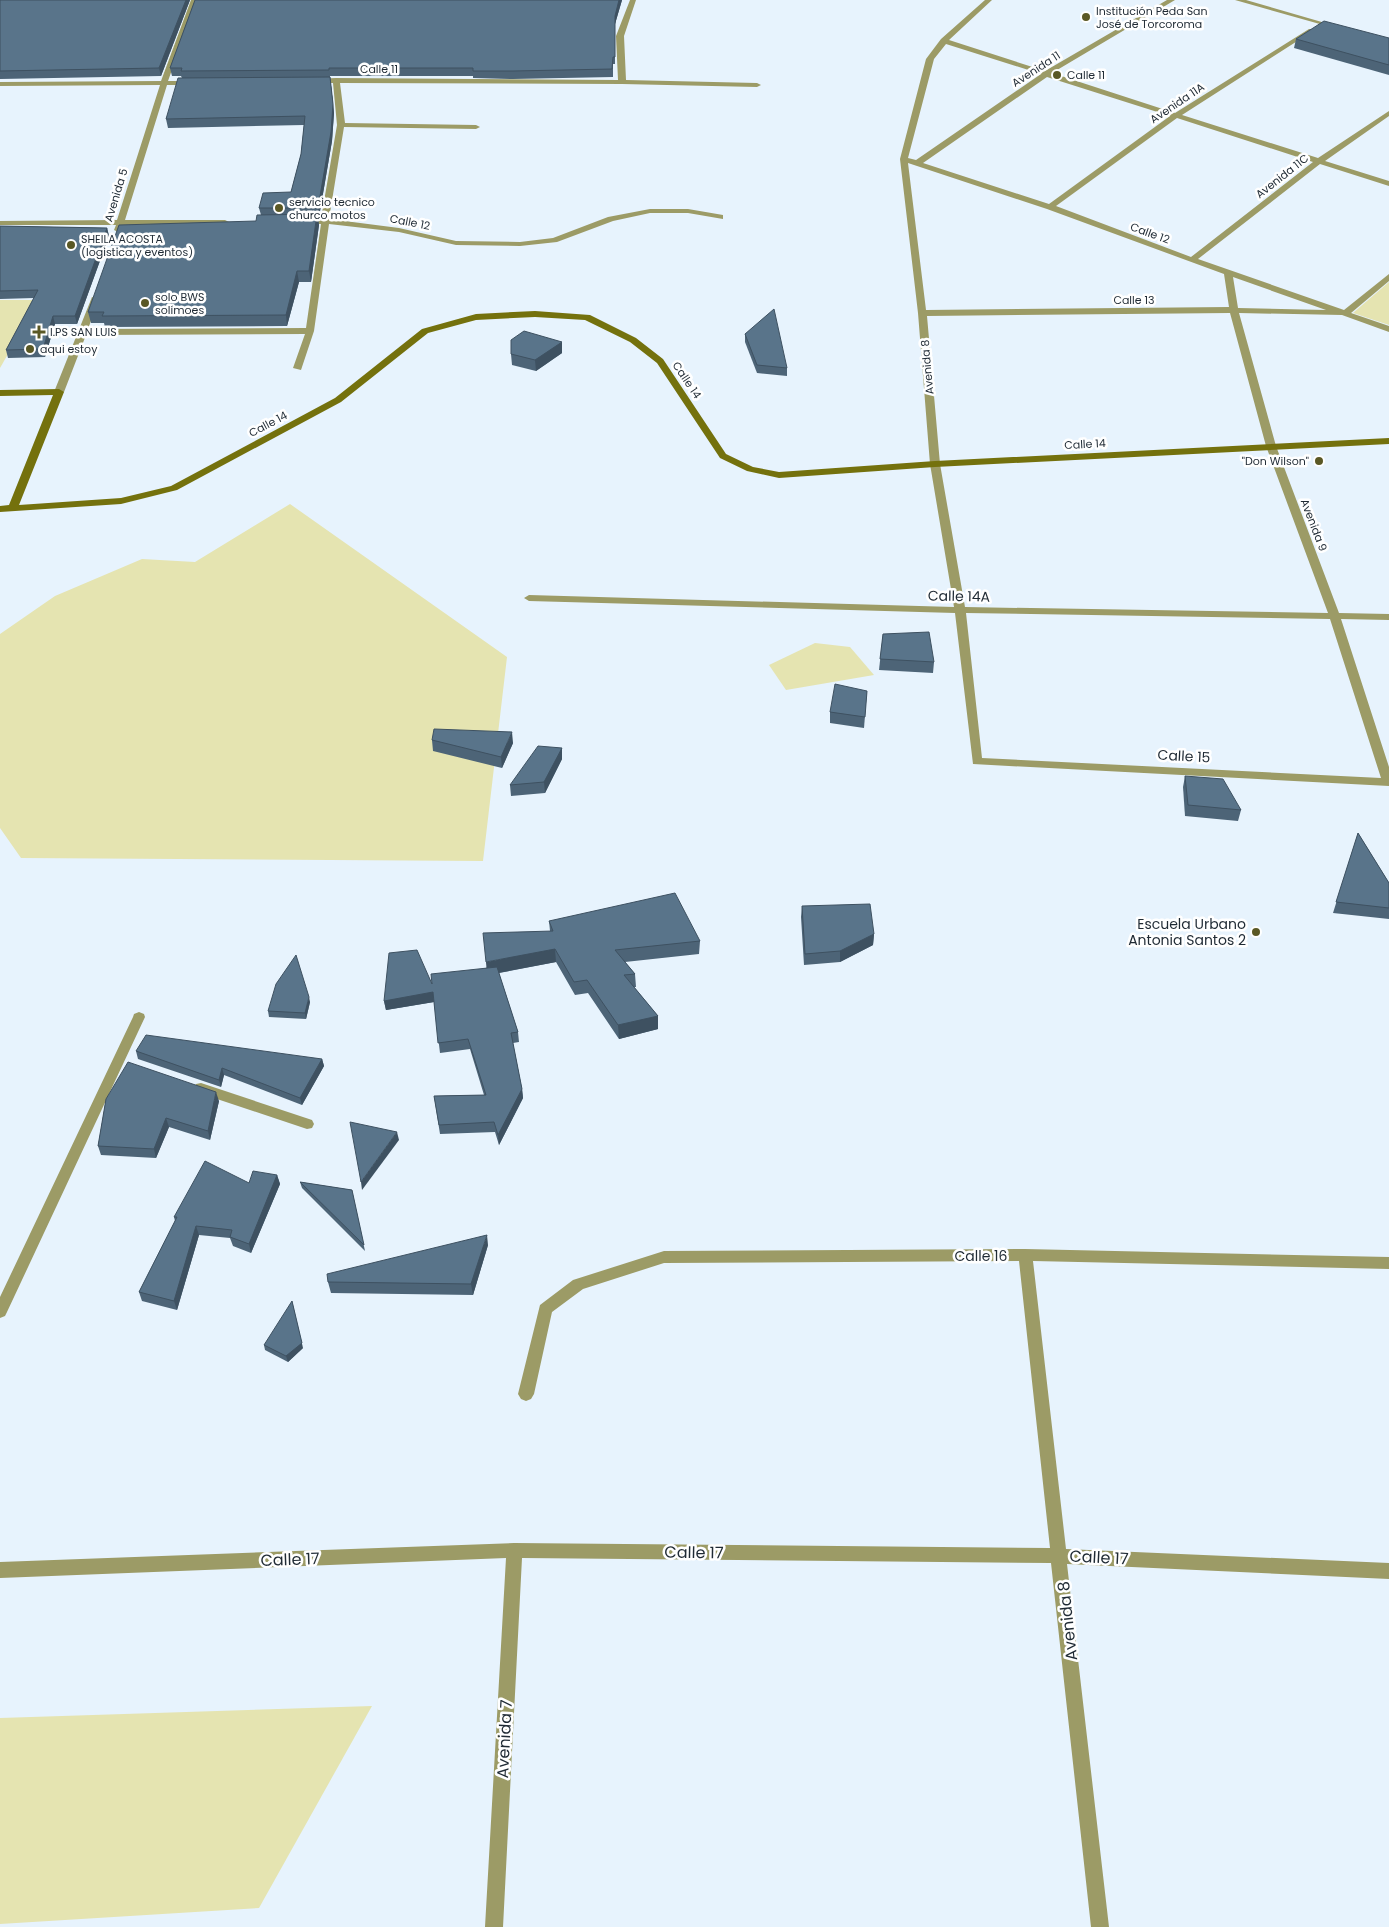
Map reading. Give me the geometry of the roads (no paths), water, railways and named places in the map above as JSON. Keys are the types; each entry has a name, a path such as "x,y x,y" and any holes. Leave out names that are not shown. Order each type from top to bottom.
{"street":[{"name":"Avenida 5","path":"114,241 164,83 187,24 194,0"},
{"path":"622,82 620,36 633,0"},
{"name":"Avenida 8","path":"977,761 960,610 935,464 922,313 904,159 930,59 944,41 989,0"},
{"name":"Avenida 11","path":"917,163 1046,74 1172,0"},
{"path":"1238,0 1346,30"},
{"name":"Avenida 11A","path":"1050,208 1177,116 1321,23"},
{"path":"944,41 1389,184"},
{"path":"298,368 310,331 325,221 341,125 336,80"},
{"name":"Calle 11","path":"308,81 622,82 757,85"},
{"path":"0,84 202,83"},
{"name":"Avenida 11C","path":"1192,260 1319,162 1389,114"},
{"path":"341,125 476,127"},
{"name":"Calle 12","path":"904,159 1050,208 1389,329"},
{"name":"Calle 12","path":"296,222 325,221 399,230 456,243 520,244 554,240 611,218 650,211 688,211 720,217"},
{"path":"0,223 237,222"},
{"name":"Avenida 9","path":"1228,273 1234,310 1271,446 1335,617 1389,782"},
{"path":"1346,313 1389,277"},
{"path":"13,508 99,287"},
{"name":"Calle 13","path":"922,313 1234,310 1346,313"},
{"name":"Calle 14","path":"0,509 121,501 174,488 338,400 425,331 476,317 535,314 587,317 632,340 660,361 723,456 750,469 780,475 935,464 1271,446 1389,442"},
{"path":"83,332 310,331"},
{"path":"0,393 59,392"},
{"name":"Calle 14A","path":"530,598 960,610 1335,617 1389,616"},
{"name":"Calle 15","path":"977,761 1389,782"},
{"path":"0,1312 124,1062 140,1017"},
{"path":"185,1082 307,1124"},
{"name":"Avenida 8","path":"1025,1256 1100,1927"},
{"name":"Calle 16","path":"526,1394 545,1309 578,1284 664,1257 1025,1256 1389,1263"},
{"name":"Calle 17","path":"0,1570 514,1550 1060,1556 1389,1571"},
{"name":"Avenida 7","path":"494,1927 514,1550"}],"place":[{"name":"Institución Peda San José de Torcoroma","path":"1086,17"},
{"name":"Calle 11","path":"1057,75"},
{"name":"servicio tecnico churco motos","path":"279,208"},
{"name":"SHEILA ACOSTA (logistica y eventos)","path":"71,245"},
{"name":"solo BWS solimoes","path":"145,303"},
{"name":"I.PS SAN LUIS","path":"39,332"},
{"name":"aqui estoy","path":"30,349"},
{"name":"\"Don Wilson\"","path":"1319,461"},
{"name":"Escuela Urbano Antonia Santos 2","path":"1256,932"}]}
